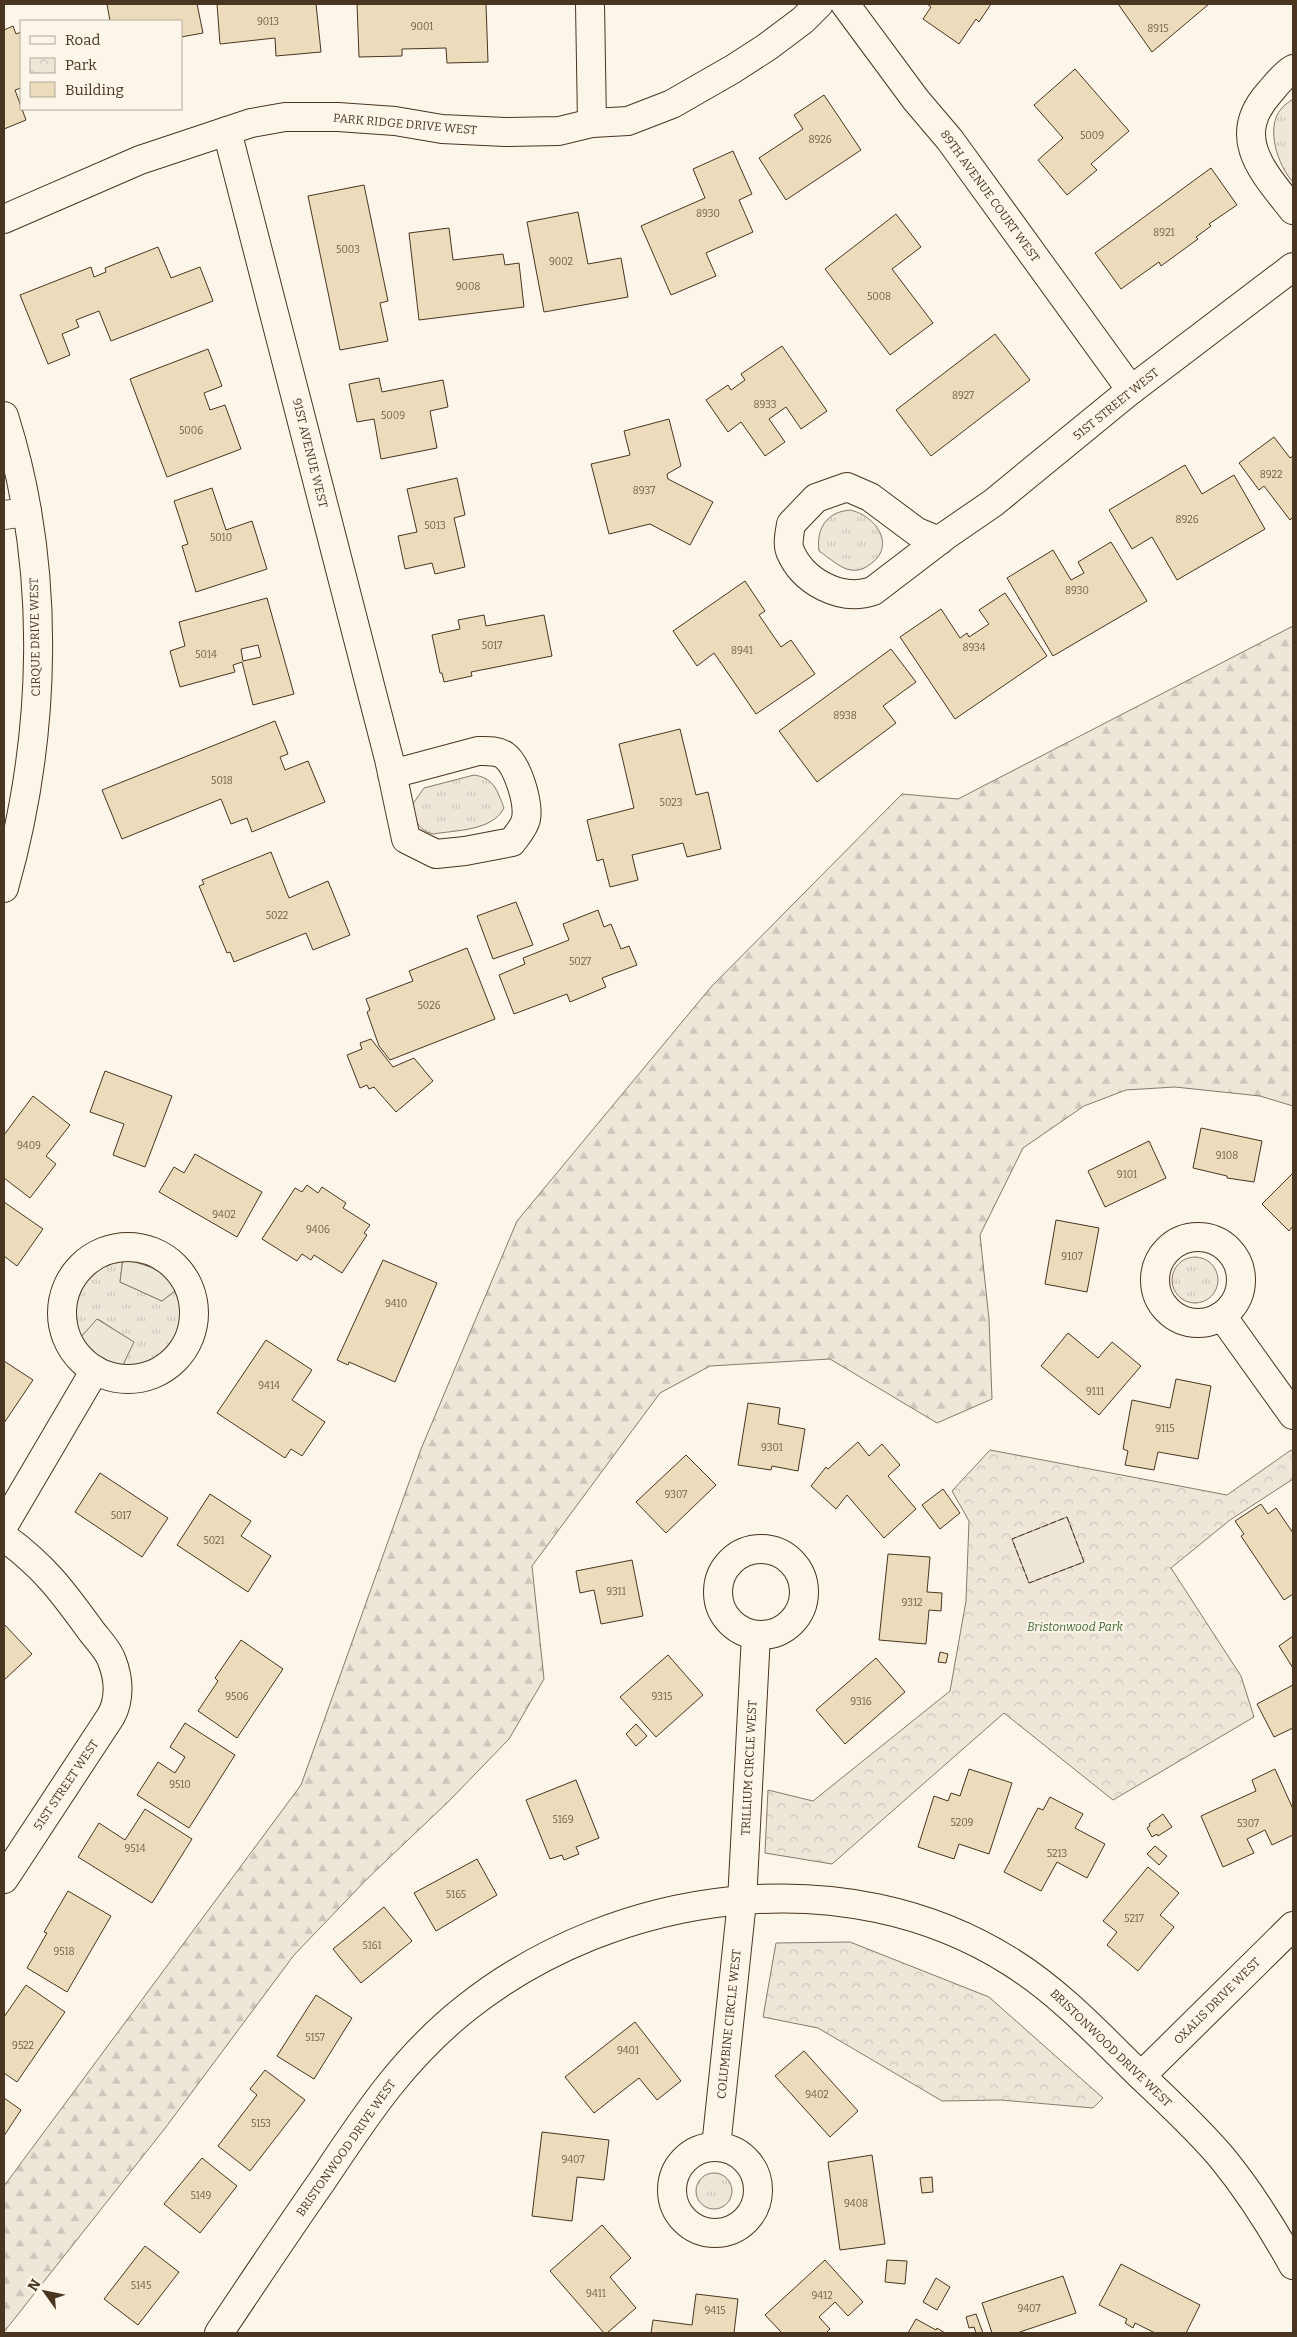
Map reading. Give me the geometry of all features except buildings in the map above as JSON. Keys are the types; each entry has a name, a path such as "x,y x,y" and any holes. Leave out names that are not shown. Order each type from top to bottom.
{"street":[{"path":"590,4 592,123"},
{"name":"PARK RIDGE DRIVE WEST","path":"4,219 140,160 251,123 285,117 338,117 395,121 442,129 505,132 560,131 592,123 628,121 672,104 767,48 820,4"},
{"name":"89TH AVENUE COURT WEST","path":"845,4 916,100 950,140 1131,390"},
{"path":"1293,69 1270,91 1254,113 1249,136 1256,160 1293,210"},
{"name":"91ST AVENUE WEST","path":"227,131 392,774 406,839 436,854 465,851 512,842 526,820 526,803 514,766 504,756 492,750 478,751 392,774"},
{"name":"51ST STREET WEST","path":"939,541 917,532 870,497 847,487 816,498 791,524 789,550 804,571 821,586 860,596 873,591 993,503 1131,390 1293,268"},
{"name":"CIRQUE DRIVE WEST","path":"4,416 12,441 15,513 35,580 38,642 36,704 30,765 21,818 4,888"},
{"path":"133,1246 155,1252 173,1264 186,1281 192,1301 193,1322 186,1343 174,1360 156,1372 136,1378 115,1378 95,1370 78,1357 66,1338 61,1316 64,1294 74,1273 90,1258 111,1248 133,1246"},
{"path":"1222,1316 1293,1415"},
{"path":"4,1525 95,1370"},
{"name":"51ST STREET WEST","path":"4,1537 31,1557 59,1586 112,1659 118,1688 116,1708 4,1879"},
{"name":"TRILLIUM CIRCLE WEST","path":"742,1901 756,1635"},
{"name":"BRISTONWOOD DRIVE WEST","path":"219,2333 378,2098 434,2035 466,2008 500,1983 536,1962 574,1943 614,1927 664,1913 742,1901 777,1898 847,1902 881,1908 947,1929 994,1952 1038,1981 1066,2003 1222,2157 1273,2228 1293,2265"},
{"name":"COLUMBINE CIRCLE WEST","path":"716,2147 742,1901"},
{"name":"OXALIS DRIVE WEST","path":"1141,2076 1293,1926"}],"green space":[{"path":"1293,99 1293,182 1278,157 1275,147 1274,126 1276,117 1282,108"},
{"path":"850,510 860,513 875,525 882,541 882,550 877,558 865,568 856,570 843,567 819,551 821,528 835,514"},
{"path":"1293,626 1293,1106 1260,1096 1175,1087 1126,1090 1084,1106 1023,1148 980,1235 989,1319 992,1399 937,1423 830,1359 710,1366 660,1393 532,1566 544,1679 509,1739 449,1801 367,1879 294,1955 166,2127 4,2332 4,2186 301,1785 421,1449 517,1221 711,987 902,794 958,799"},
{"path":"474,775 486,779 497,790 504,808 498,816 483,825 463,830 433,834 420,827 412,805 424,788"},
{"path":"1195,1257 1208,1261 1214,1267 1218,1280 1214,1293 1208,1299 1195,1303 1182,1299 1176,1293 1172,1280 1176,1267 1182,1261"},
{"path":"123,1258 120,1282 162,1301 176,1290 181,1298 183,1318 176,1338 164,1354 148,1363 122,1367 133,1342 98,1319 80,1338 75,1310 76,1297 80,1286 87,1277 96,1269"},
{"name":"Bristonwood Park","path":"990,1450 1227,1495 1291,1450 1293,1453 1293,1479 1230,1520 1171,1568 1241,1676 1254,1717 1113,1800 1004,1713 832,1864 765,1853 768,1790 813,1801 950,1691 966,1601 969,1521 952,1491"},
{"path":"1067,1517 1084,1562 1029,1583 1012,1539"},
{"path":"850,1942 989,1997 1103,2098 1093,2108 1001,2100 942,2101 818,2028 763,2017 776,1943"},
{"path":"714,2173 727,2178 732,2191 727,2204 714,2209 701,2204 696,2191 701,2178"}],"shaded area":[{"path":"123,1258 164,1274 176,1290 162,1301 120,1282"},
{"path":"97,1319 134,1342 122,1367 94,1358 80,1338"}],"fence":[{"path":"1067,1517 1084,1562 1029,1583 1012,1539 1067,1517"}]}
